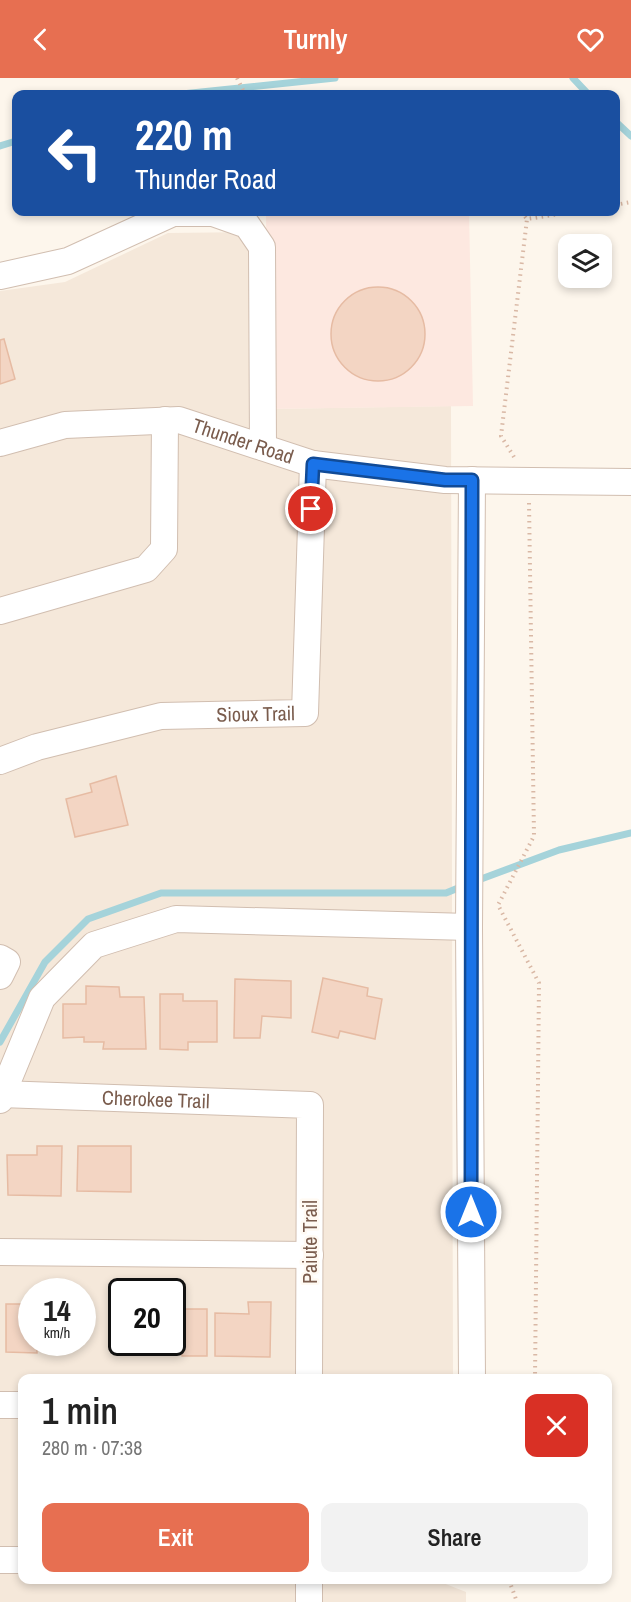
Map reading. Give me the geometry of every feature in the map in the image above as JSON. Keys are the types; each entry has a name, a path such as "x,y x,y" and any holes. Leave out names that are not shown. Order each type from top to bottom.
{"street":[{"path":"0,276 68,261 166,216"},
{"path":"222,216 247,225 262,247 263,447"},
{"path":"0,611 146,569 164,549 165,420"},
{"name":"Thunder Road","path":"0,443 65,425 179,420 313,464 445,480 631,482"},
{"name":"Sioux Trail","path":"0,760 37,747 162,716 305,713 313,464"},
{"path":"472,480 469,927 472,1374"},
{"path":"1,1096 42,998 94,945 176,919 469,927"},
{"path":"0,957 7,962 0,976"},
{"name":"Cherokee Trail","path":"1,1096 310,1105"},
{"name":"Paiute Trail","path":"309,1374 310,1105"},
{"path":"0,1252 309,1255"},
{"path":"0,1405 18,1405"},
{"path":"0,1560 18,1560"},
{"path":"309,1584 309,1602"}],"path":[{"path":"524,216 526,219 501,435 528,480 534,837 498,905 539,983 535,1374"},
{"path":"526,219 546,216"},
{"path":"510,1584 517,1602"}],"shaded area":[{"path":"266,216 469,216 473,406 268,409"},
{"path":"266,232 268,409 451,406 453,1374 18,1374 18,1550 0,1550 0,291 65,282 168,233"},
{"path":"0,1573 18,1573 18,1584 446,1584 466,1592 466,1602 0,1602"}],"building":[{"path":"378,287 396,291 411,301 421,316 425,334 421,352 411,367 396,377 378,381 360,377 345,367 335,352 331,334 335,316 345,301 360,291"},
{"path":"4,339 15,379 0,384 0,340"},
{"path":"116,776 128,825 75,837 66,799 92,792 90,784"},
{"path":"323,978 368,988 367,996 382,999 375,1039 340,1031 338,1038 312,1032"},
{"path":"235,979 291,981 291,1018 262,1016 260,1038 234,1038"},
{"path":"86,986 119,987 120,997 144,997 146,1049 103,1049 104,1042 84,1042 84,1037 63,1038 63,1004 86,1004"},
{"path":"160,994 183,994 183,1001 217,1001 217,1042 188,1042 188,1050 160,1049"},
{"path":"37,1146 62,1146 61,1196 8,1195 7,1155 37,1155"},
{"path":"78,1146 131,1146 131,1192 77,1191"},
{"path":"248,1302 271,1302 270,1357 215,1356 215,1313 249,1314"},
{"path":"6,1304 18,1304 18,1352 6,1352"},
{"path":"186,1309 207,1309 207,1356 186,1356"}],"waterway":[{"path":"220,90 335,78"},
{"path":"573,78 584,90"},
{"path":"620,126 631,136"},
{"path":"0,146 12,142"},
{"path":"473,882 559,850 631,833"},
{"path":"0,1042 45,962 88,919 161,893 446,893 463,886"}],"route":[{"path":"311,509 313,464 445,480 472,480 469,927 471,1212"}]}
